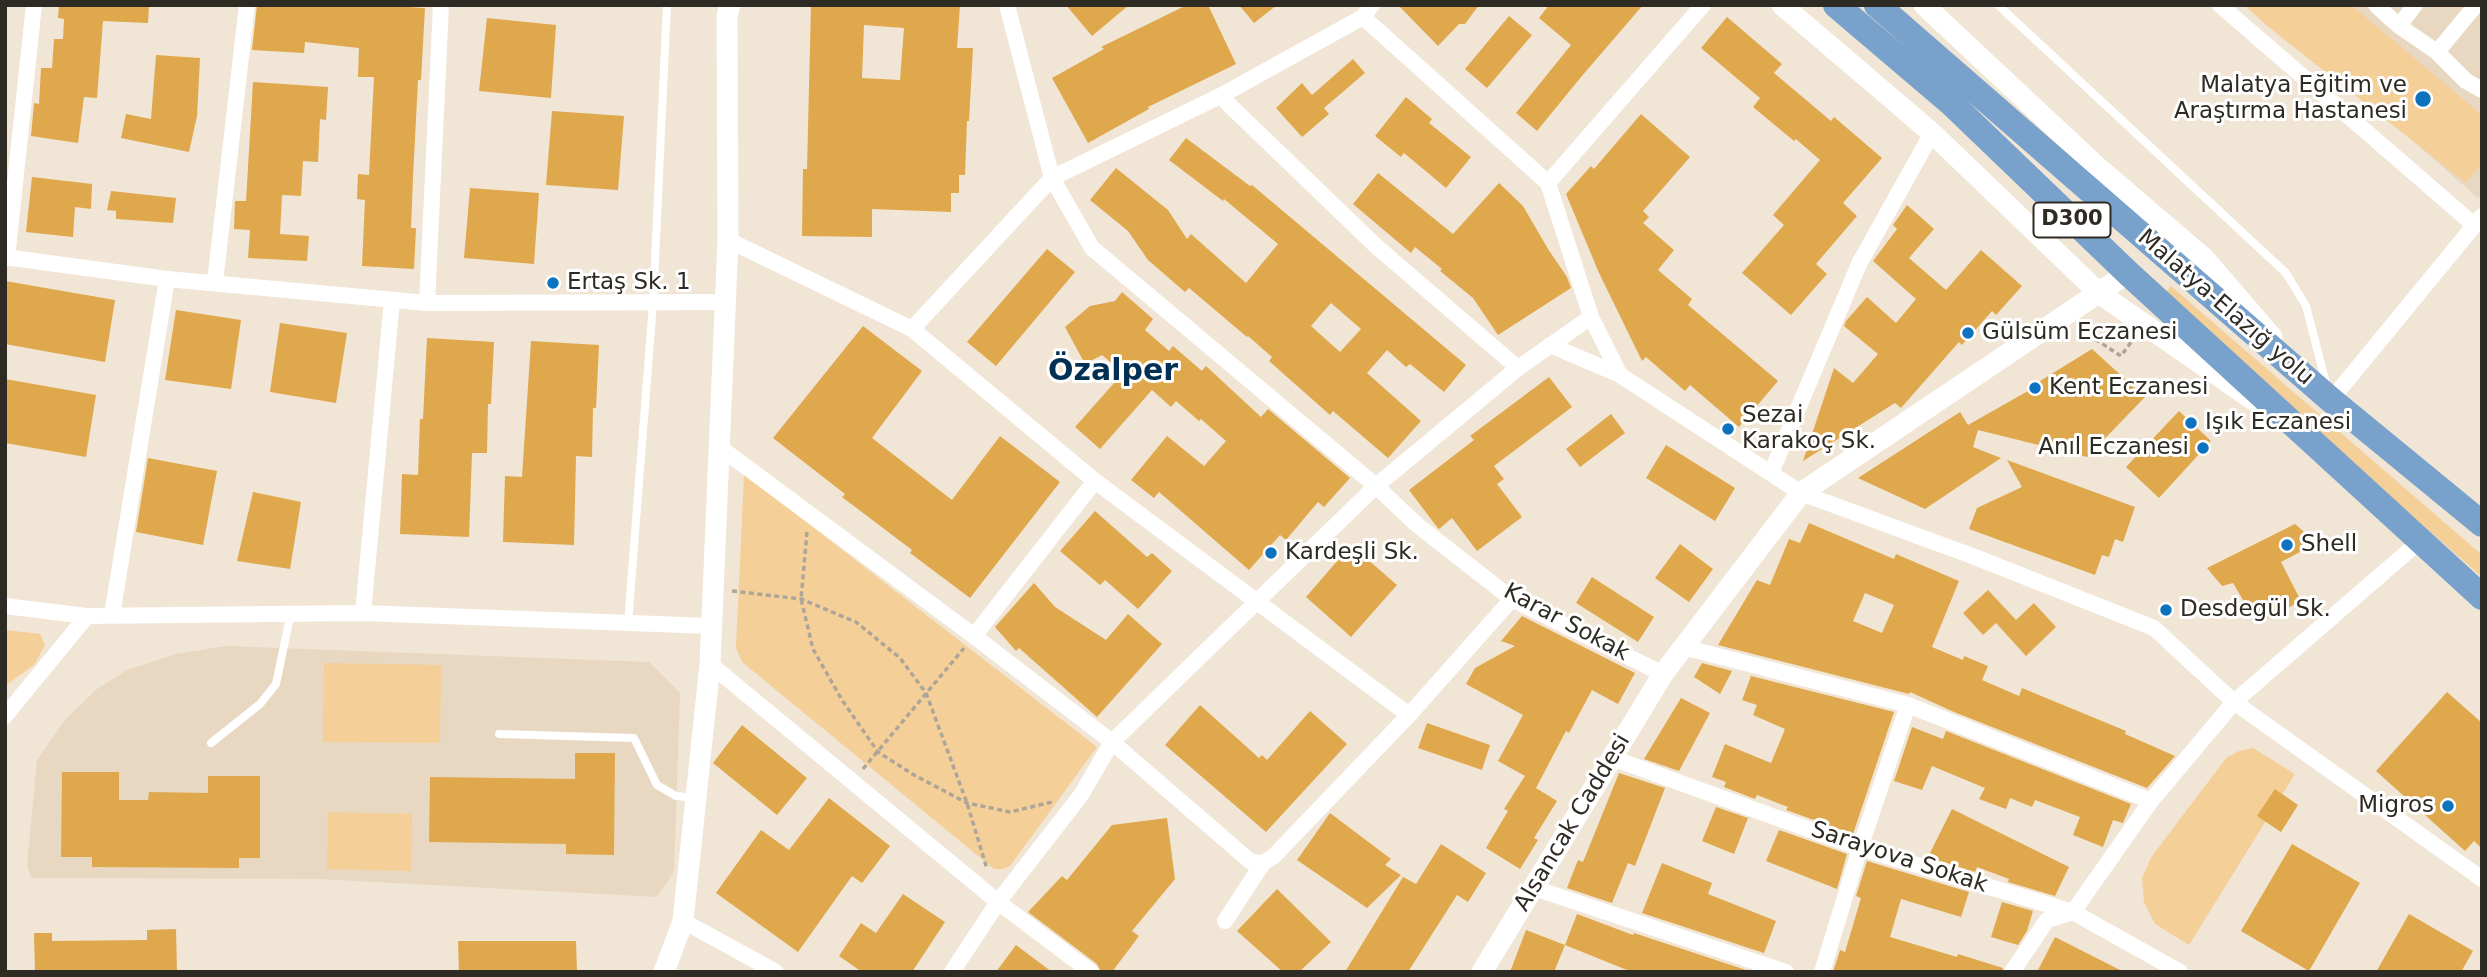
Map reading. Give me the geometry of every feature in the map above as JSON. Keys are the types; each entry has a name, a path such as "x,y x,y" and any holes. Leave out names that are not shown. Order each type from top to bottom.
{"highway":[{"name":"Malatya-Elazığ yolu","path":"1836,5 1950,102 2128,273 2482,597"},
{"name":"Malatya-Elazığ yolu","path":"1877,5 2330,400 2482,524"}],"street":[{"path":"34,5 6,258 167,279 427,303 725,302"},
{"path":"215,282 247,5"},
{"path":"427,303 441,5"},
{"path":"664,972 683,921 710,664 728,240 727,16 730,5"},
{"name":"Karar Sokak","path":"1007,5 1052,178 1092,248 1376,486 1416,524 1513,599 1663,674"},
{"path":"1548,183 1703,5"},
{"path":"1782,5 1933,133 2099,293 2307,437"},
{"path":"1924,5 2094,164 2205,259 2306,379"},
{"path":"2220,5 2478,221 2330,400"},
{"path":"2376,5 2399,26 2437,52 2466,81 2482,90"},
{"path":"2399,26 2415,5"},
{"path":"2437,52 2476,5"},
{"path":"912,329 1052,178 1220,96 1368,11 1548,183 1591,317 1620,375"},
{"path":"1220,96 1377,247 1518,368"},
{"path":"1772,473 1859,264 1933,133"},
{"path":"728,240 912,329 1095,481 1409,715"},
{"name":"Alsancak Caddesi","path":"1482,972 1663,674 1801,493 2128,273"},
{"path":"112,615 167,279"},
{"path":"363,613 392,300"},
{"path":"952,972 998,902 1081,795 1112,742 1376,486 1518,368 1591,317"},
{"path":"1550,345 1620,375 1801,493 1975,557 2154,628 2234,702 2482,879"},
{"path":"718,446 1112,742 1251,862 1263,863"},
{"path":"974,636 1095,481"},
{"path":"2012,972 2047,920 2073,912 2151,801 2234,702 2420,541"},
{"path":"1225,921 1263,863 1273,857 1409,715 1513,599"},
{"path":"5,606 87,616 363,613 711,626"},
{"path":"5,716 87,616"},
{"path":"1683,647 1908,705 2151,801"},
{"path":"710,664 998,902 1091,972"},
{"path":"1822,972 1908,705"},
{"name":"Sarayova Sokak","path":"1612,758 1860,848 2073,912 2179,972"},
{"path":"1534,888 1786,972"},
{"path":"683,921 776,972"}],"lane":[{"path":"628,623 653,303 667,5"},
{"path":"1998,5 2286,274 2306,306 2330,400"},
{"path":"212,743 260,704 276,684 291,612"},
{"path":"499,734 634,738 657,785 676,796 695,798"}],"path":[{"path":"2079,329 2121,356"},
{"path":"808,513 801,599 813,649 842,700 878,752 967,803 1010,811 1081,795"},
{"path":"713,588 801,599 856,622 900,658 926,693 967,803 998,902"},
{"path":"853,782 974,636"}],"shaded area":[{"name":"Malatya Eğitim ve Araştırma Hastanesi","path":"2244,5 2351,5 2482,115 2482,163 2466,183"},
{"name":"Malatya Eğitim ve Araştırma Hastanesi","path":"2257,5 2482,5 2482,193 2478,198"},
{"path":"2171,286 2482,555 2482,577 2162,297"},
{"path":"744,474 1097,747 1010,866 994,869 742,662 736,648"},
{"path":"5,630 40,634 45,645 34,665 5,686"},
{"path":"226,646 649,662 680,693 674,872 657,897 319,879 31,878 27,865 37,760 65,720 97,689 127,670 176,654"},
{"path":"324,663 441,665 440,743 323,742"},
{"path":"2253,748 2295,774 2189,945 2155,924 2144,902 2142,878 2152,856 2227,757"},
{"path":"328,812 412,814 411,871 327,869"}],"building":[{"path":"59,5 149,5 148,23 103,21 97,98 84,97 78,143 31,136 34,103 39,104 41,68 52,68 54,39 63,39 64,19 58,18"},
{"path":"257,5 425,8 413,177 411,228 416,228 414,269 362,266 365,200 357,199 358,174 369,175 374,77 358,77 359,48 305,42 304,53 252,50"},
{"path":"811,5 960,5 957,48 973,48 965,175 959,175 959,193 951,193 951,212 872,209 872,237 802,236 803,169 807,169","holes":["864,25 904,28 900,80 862,78"]},
{"path":"1066,5 1129,5 1092,36"},
{"path":"1187,5 1208,5 1236,64 1148,107 1149,109 1088,143 1052,78 1104,49 1101,47"},
{"path":"1239,5 1277,5 1254,23"},
{"path":"1398,5 1479,5 1465,24 1459,24 1438,46"},
{"path":"1549,5 1643,5 1537,131 1516,113 1571,45 1539,18"},
{"path":"1509,16 1532,35 1487,88 1465,69"},
{"path":"1727,17 1782,64 1774,73 1831,121 1834,117 1882,158 1843,203 1857,216 1816,264 1827,274 1791,315 1742,273 1784,225 1773,215 1820,160 1753,107 1760,98 1701,48"},
{"path":"487,18 556,25 551,98 479,91"},
{"path":"156,55 200,58 197,116 189,152 121,138 126,114 151,119"},
{"path":"1353,59 1365,73 1324,108 1329,114 1302,137 1276,108 1302,83 1312,95"},
{"path":"253,82 328,87 326,120 320,119 318,162 303,161 301,196 282,195 280,234 309,236 307,261 248,258 250,230 234,229 235,201 246,201"},
{"path":"1406,97 1432,119 1429,123 1471,157 1446,188 1404,153 1401,157 1375,136"},
{"path":"552,111 624,116 618,190 546,185"},
{"path":"1641,114 1690,157 1643,211 1649,217 1643,223 1674,250 1658,270 1692,299 1688,305 1778,381 1739,427 1690,385 1685,391 1646,357 1642,361 1599,273 1566,194 1591,166 1594,169"},
{"path":"1186,138 1252,185 1466,365 1444,392 1410,364 1406,367 1387,350 1367,373 1421,421 1388,458 1333,411 1330,415 1269,361 1272,357 1248,336 1189,288 1185,292 1148,260 1128,231 1090,200 1116,168 1168,210 1187,239 1191,234 1246,283 1278,244 1224,199 1223,201 1169,160","holes":["1331,303 1361,329 1340,352 1311,326"]},
{"path":"1378,173 1453,234 1499,183 1523,206 1567,277 1571,288 1498,335 1473,298 1440,271 1442,269 1415,247 1411,253 1353,204"},
{"path":"32,177 92,184 91,209 75,207 73,237 26,232"},
{"path":"470,188 539,193 534,264 464,258"},
{"path":"111,191 176,198 173,223 116,219 116,211 107,210"},
{"path":"1907,205 1934,229 1909,258 1946,290 1981,250 2022,286 1996,315 1992,311 1962,345 1959,342 1901,408 1895,403 1803,461 1834,368 1853,383 1878,354 1844,326 1846,321 1867,297 1896,323 1916,299 1873,261 1897,229 1893,225"},
{"path":"1047,249 1075,272 996,366 967,342"},
{"path":"5,281 115,300 105,362 5,344"},
{"path":"1122,292 1153,319 1145,330 1169,351 1173,346 1202,371 1206,366 1261,417 1268,409 1350,478 1324,507 1318,502 1286,540 1280,535 1249,570 1159,492 1154,498 1131,480 1167,436 1204,466 1226,441 1201,419 1199,421 1176,401 1171,407 1152,390 1100,449 1075,427 1123,373 1102,355 1085,364 1065,327 1090,306 1115,301"},
{"path":"176,310 241,320 231,389 165,380"},
{"path":"280,323 347,333 336,403 270,392"},
{"path":"863,326 922,371 872,438 952,500 1000,436 1060,482 970,598 910,553 912,550 842,497 845,494 773,438"},
{"path":"427,338 494,342 487,453 472,453 469,537 400,534 402,474 418,475"},
{"path":"531,341 599,345 592,457 576,456 574,545 503,542 505,476 522,477"},
{"path":"2092,349 2145,397 2087,457 1978,430 1973,447 2001,458 1925,509 1858,478 1960,412 1968,425 2028,391 2027,389"},
{"path":"1549,377 1572,407 1494,466 1504,479 1497,484 1522,517 1477,551 1452,518 1439,529 1409,490 1474,440 1470,436"},
{"path":"5,379 96,395 86,457 5,443"},
{"path":"2179,411 2211,441 2159,498 2126,467"},
{"path":"1611,414 1625,433 1580,467 1566,449"},
{"path":"1666,445 1735,488 1715,521 1646,478"},
{"path":"148,458 217,471 203,545 136,532"},
{"path":"2007,460 2135,507 2123,542 2115,539 2109,557 2102,555 2095,575 1969,529 1977,508 2022,487"},
{"path":"253,492 301,502 290,569 237,561"},
{"path":"1095,511 1147,557 1152,553 1172,571 1138,609 1105,580 1100,585 1060,551"},
{"path":"1809,523 1894,559 1896,554 1959,581 1932,647 1963,660 1964,656 1988,666 1982,680 2019,696 2022,688 2126,731 2125,734 2175,756 2147,788 1910,692 1909,694 1718,645 1757,580 1770,585 1789,539 1800,543","holes":["1865,593 1894,605 1882,633 1853,621"]},
{"path":"2295,524 2317,543 2281,562 2301,601 2257,624 2233,583 2222,586 2207,568"},
{"path":"1680,544 1713,569 1689,602 1655,578"},
{"path":"1351,545 1397,585 1351,637 1306,597"},
{"path":"1592,577 1654,617 1638,642 1576,603"},
{"path":"1034,583 1055,607 1106,640 1128,614 1162,644 1097,717 1019,648 1016,651 995,627"},
{"path":"1988,590 2016,620 2034,603 2056,627 2026,656 1996,623 1983,635 1963,613"},
{"path":"1522,616 1635,673 1618,704 1592,690 1569,733 1566,731 1536,788 1557,801 1534,838 1538,840 1520,869 1486,848 1508,811 1504,809 1525,776 1498,761 1523,715 1466,684 1475,668 1515,646 1501,641"},
{"path":"1702,663 1732,671 1720,694 1694,677"},
{"path":"1751,676 1894,712 1853,834 1786,810 1788,807 1757,795 1755,799 1724,787 1726,782 1712,777 1725,744 1771,763 1785,729 1753,715 1757,705 1742,700"},
{"name":"Migros","path":"2447,692 2482,723 2482,849 2474,841 2465,851 2376,771"},
{"path":"1681,698 1710,713 1679,771 1644,759"},
{"path":"1200,705 1259,758 1262,755 1267,760 1310,711 1347,744 1266,832 1165,745"},
{"path":"1427,723 1490,745 1482,770 1418,748"},
{"path":"742,725 807,778 777,815 713,763"},
{"path":"1912,727 1943,739 1946,731 2131,804 2123,823 2113,820 2103,847 2073,835 2080,817 2035,800 2032,807 2010,798 2006,809 1979,799 1985,788 1932,766 1922,790 1894,781"},
{"path":"575,753 615,753 614,855 566,854 566,844 429,842 430,777 575,779"},
{"path":"62,772 119,772 119,800 148,800 149,792 208,793 208,776 260,776 260,858 239,858 239,868 92,867 92,857 61,857"},
{"path":"1619,773 1665,788 1635,866 1628,863 1612,903 1567,888 1578,860 1583,862"},
{"path":"2275,789 2298,805 2281,832 2257,816"},
{"path":"829,798 890,846 862,883 852,876 798,952 716,893 761,830 789,850"},
{"path":"1716,807 1748,818 1734,854 1702,841"},
{"path":"1952,809 2069,867 2055,896 2008,882 2009,879 1977,867 1975,872 1928,857"},
{"path":"1330,813 1391,859 1385,865 1401,875 1367,908 1297,860"},
{"path":"1167,818 1175,879 1132,931 1139,936 1112,972 1101,972 1097,964 1028,912 1062,876 1067,880 1112,825"},
{"path":"1779,830 1847,854 1837,889 1766,861"},
{"path":"1441,844 1486,873 1468,902 1457,895 1408,972 1345,972 1403,877 1416,884"},
{"path":"2292,844 2360,883 2309,971 2241,931"},
{"path":"1867,861 1969,892 1961,917 1901,899 1890,937 2003,968 2002,972 1833,972 1840,950 1845,952 1861,898 1856,896"},
{"path":"1662,863 1712,883 1708,894 1776,921 1764,953 1642,913"},
{"path":"1277,889 1331,942 1299,972 1283,972 1237,931"},
{"path":"903,894 945,922 912,972 862,972 839,956 861,923 876,933"},
{"path":"2002,902 2033,911 2027,931 2018,945 1991,937"},
{"path":"1577,914 1633,935 1634,933 1752,972 1632,972 1565,945"},
{"path":"2409,914 2473,951 2461,972 2376,972"},
{"path":"176,929 177,972 35,972 34,933 52,933 52,941 147,940 147,930"},
{"path":"1526,930 1565,945 1554,972 1510,972"},
{"path":"2055,937 2124,972 2037,972"},
{"path":"458,941 576,941 577,972 459,972"},
{"path":"1016,945 1052,972 996,972"}],"place":[{"name":"Malatya Eğitim ve Araştırma Hastanesi","path":"2423,99"},
{"name":"Ertaş Sk. 1","path":"553,283"},
{"name":"Gülsüm Eczanesi","path":"1968,333"},
{"name":"Kent Eczanesi","path":"2035,388"},
{"name":"Işık Eczanesi","path":"2191,423"},
{"name":"Sezai Karakoç Sk.","path":"1728,429"},
{"name":"Anıl Eczanesi","path":"2203,448"},
{"name":"Shell","path":"2287,545"},
{"name":"Kardeşli Sk.","path":"1271,553"},
{"name":"Desdegül Sk.","path":"2166,610"},
{"name":"Migros","path":"2448,806"}],"district":[{"name":"Özalper","path":"1113,372"}]}
